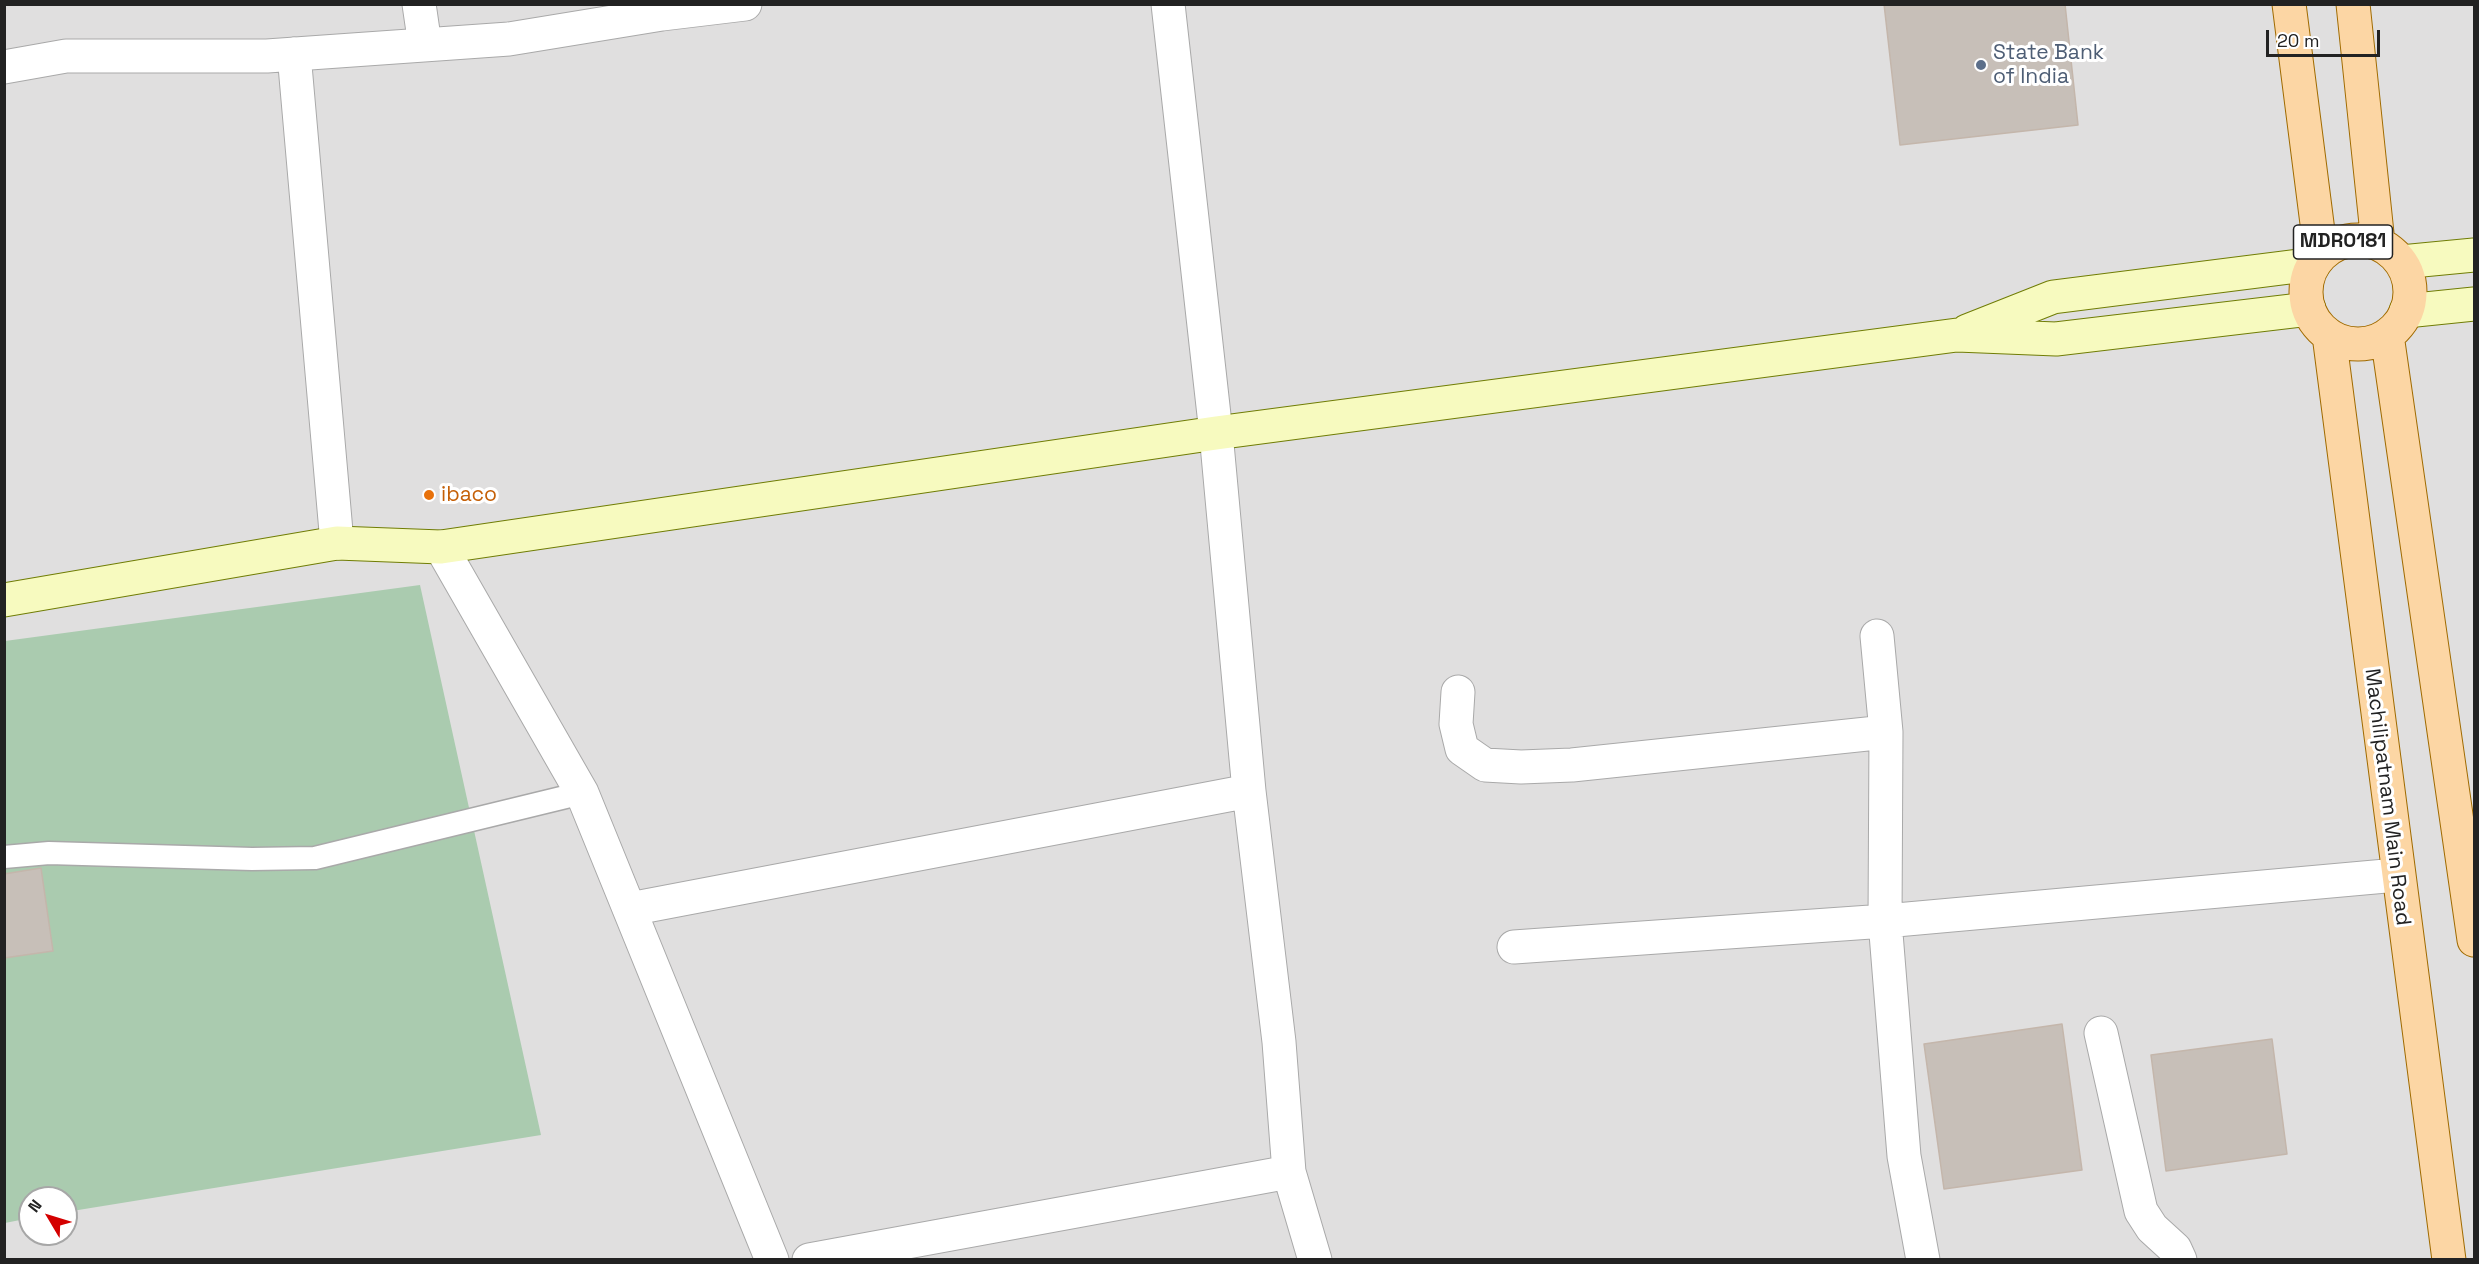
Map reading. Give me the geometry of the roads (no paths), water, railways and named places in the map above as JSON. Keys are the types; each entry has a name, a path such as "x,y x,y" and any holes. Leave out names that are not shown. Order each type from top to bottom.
{"main road":[{"path":"2289,4 2318,260"},
{"path":"2353,4 2390,253"},
{"name":"MDR0181","path":"4,600 338,543 441,547 1216,433 1957,335 2056,339 2309,309 2306,285 2318,260 2333,245 2348,240 2363,239 2390,253 2475,255"},
{"name":"MDR0181","path":"2390,253 2408,278 2409,295 2397,323"},
{"name":"MDR0181","path":"1957,335 2053,297 2318,260"},
{"path":"2309,309 2319,326 2329,335 2342,342 2358,344 2373,342 2397,323 2475,304"},
{"path":"2397,323 2475,940"},
{"name":"Machilipatnam Main Road","path":"2329,335 2397,875 2449,1260"}],"street":[{"path":"419,4 424,45"},
{"path":"4,67 66,56 267,57 509,39 662,14 745,4"},
{"path":"1168,4 1216,433 1249,791 1279,1042 1289,1172 1315,1260"},
{"path":"294,54 338,543"},
{"path":"441,547 582,793 772,1260"},
{"path":"1877,636 1886,732 1885,921 1904,1156 1923,1260"},
{"path":"1458,692 1456,724 1462,749 1485,765 1521,767 1572,765 1886,732"},
{"path":"630,909 1249,791"},
{"path":"1514,947 1885,921 2397,875"},
{"path":"2101,1033 2141,1211 2152,1228 2175,1249 2180,1260"},
{"path":"809,1260 1289,1172"}],"lane":[{"path":"4,857 49,853 252,859 315,858 582,793"}],"place":[{"name":"State Bank of India","path":"1981,65"},
{"name":"ibaco","path":"429,495"}]}
